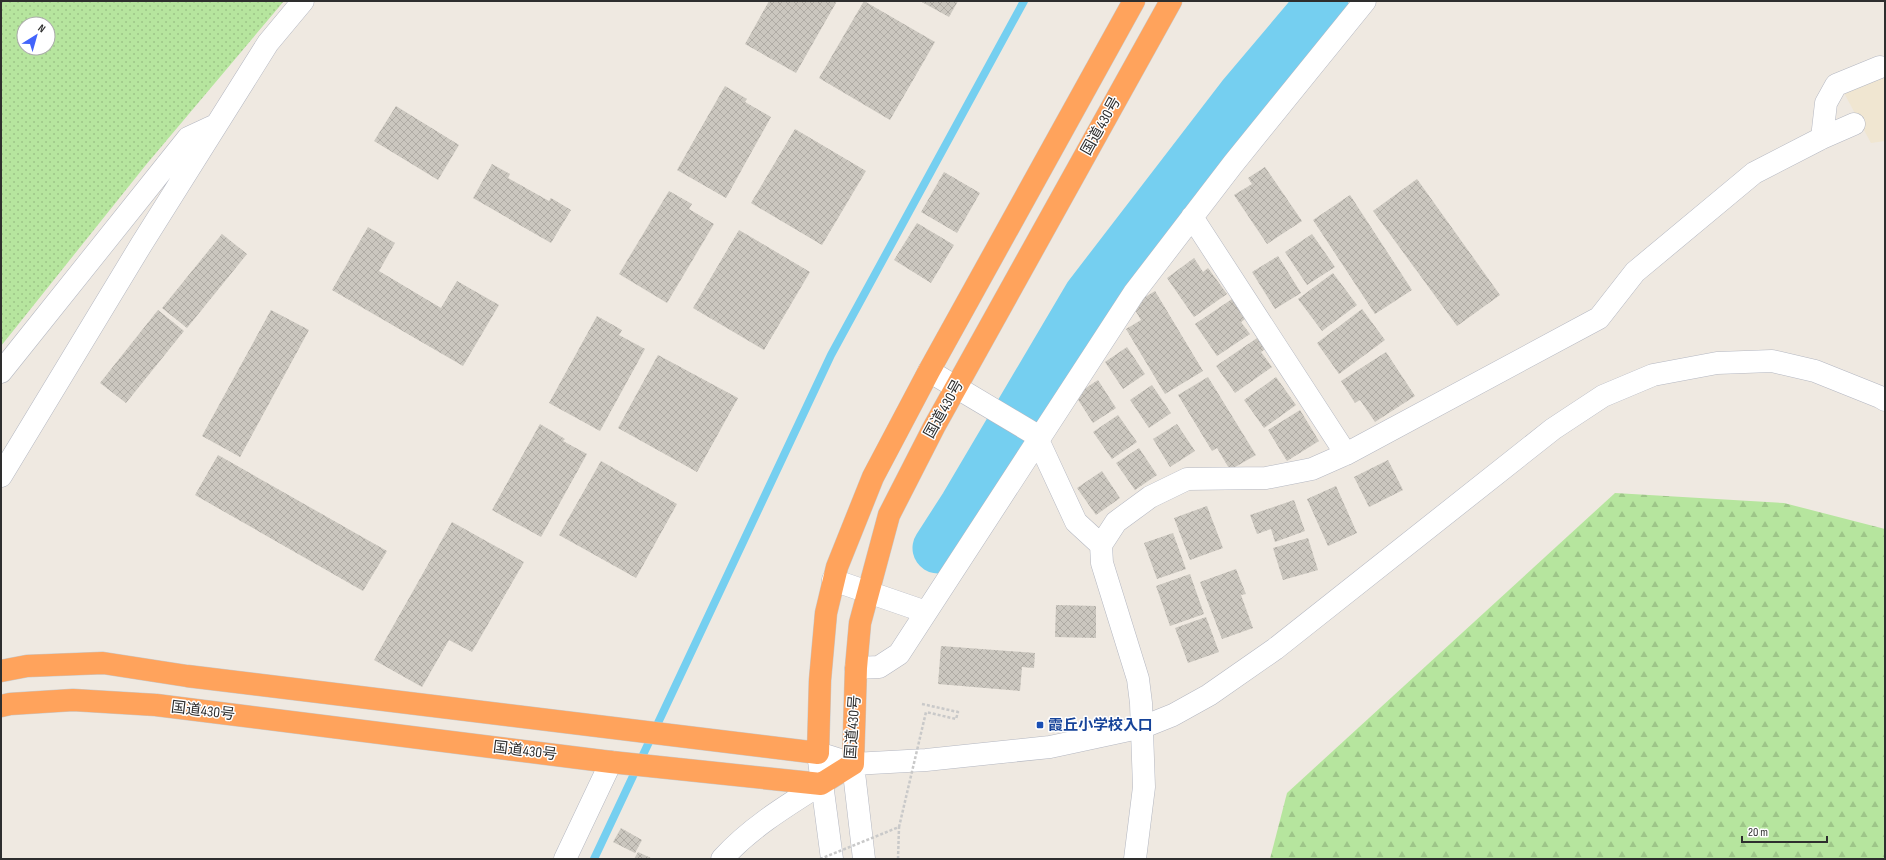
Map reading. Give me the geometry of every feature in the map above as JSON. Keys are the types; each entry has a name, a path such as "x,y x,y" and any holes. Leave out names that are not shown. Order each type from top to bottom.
{"highway":[{"name":"国道430号","path":"818,754 822,654 826,613 833,580 874,477 929,371 1134,1"},
{"name":"国道430号","path":"1,706 10,704 73,700 156,705 628,764 821,784 853,764 856,668 860,623 867,591 889,516 956,387 1170,1"},
{"path":"1,672 27,666 103,664 187,676 818,754"}],"street":[{"path":"1,476 216,125 268,43 303,1"},
{"path":"856,668 879,667 899,654 1035,436 1134,293 1233,164 1365,1"},
{"path":"1822,138 1826,103 1836,85 1880,67"},
{"path":"1100,545 1116,522 1150,497 1187,479 1266,478 1312,469 1346,454 1599,318 1635,272 1754,173 1822,138 1854,124"},
{"path":"1,372 188,138 216,125"},
{"path":"1192,217 1346,454"},
{"path":"832,859 818,754 853,764 926,760 1050,747 1143,727 1173,715 1209,695 1275,649 1553,429 1603,396 1653,375 1717,363 1772,360 1815,371 1885,400"},
{"path":"929,371 1035,436 1076,522 1100,545 1102,563 1108,585 1138,679 1143,727 1144,787 1135,859"},
{"path":"833,580 926,612"},
{"path":"565,859 628,764"},
{"path":"853,764 864,859"},
{"path":"722,859 737,842 781,809 821,784"}],"path":[{"path":"898,859 899,827 926,712 956,719 958,712 922,704"},
{"path":"820,859 899,827"}],"shaded area":[{"path":"1885,76 1885,141 1871,143 1843,91"}],"green space":[{"path":"1,1 284,1 145,166 1,346"},
{"path":"1615,493 1784,503 1885,529 1885,859 1270,859 1287,793"}],"building":[{"path":"769,1 837,1 796,73 745,44"},
{"path":"864,1 935,42 890,120 819,78"},
{"path":"920,1 958,1 949,17"},
{"path":"725,86 747,99 745,102 771,117 726,198 677,170"},
{"path":"396,106 459,145 438,180 374,141"},
{"path":"795,129 866,171 822,245 751,203"},
{"path":"492,164 510,174 508,178 549,201 551,198 571,210 551,243 473,198"},
{"path":"1265,167 1302,221 1267,244 1234,195 1252,184 1248,178"},
{"path":"944,172 980,193 957,233 921,212"},
{"path":"1417,179 1500,295 1457,326 1373,211"},
{"path":"669,191 692,204 689,209 714,224 667,303 619,274"},
{"path":"1350,195 1412,290 1375,314 1313,220"},
{"path":"917,223 954,245 931,283 894,260"},
{"path":"368,227 395,243 379,271 441,308 457,281 499,305 463,366 332,290"},
{"path":"739,230 810,272 764,350 693,308"},
{"path":"222,234 247,254 187,328 162,308"},
{"path":"1312,234 1335,267 1307,285 1285,252"},
{"path":"1278,256 1301,293 1275,309 1252,272"},
{"path":"1194,258 1203,272 1208,268 1227,294 1194,317 1167,278"},
{"path":"1333,273 1357,305 1322,331 1298,299"},
{"path":"1155,291 1203,371 1165,394 1126,329 1141,320 1132,305"},
{"path":"1232,299 1245,319 1241,322 1250,334 1217,356 1195,324"},
{"path":"1362,309 1385,340 1339,374 1317,343"},
{"path":"158,310 184,331 126,403 100,383"},
{"path":"271,310 309,330 240,457 202,436"},
{"path":"597,316 622,330 619,335 645,349 600,431 549,403"},
{"path":"1260,336 1268,347 1261,352 1272,367 1235,393 1216,366"},
{"path":"1127,347 1145,374 1123,389 1105,362"},
{"path":"1386,352 1415,396 1375,422 1360,400 1355,403 1341,381"},
{"path":"658,355 738,398 697,472 618,428"},
{"path":"1208,377 1256,455 1230,470 1217,448 1212,451 1178,395"},
{"path":"1276,377 1296,405 1264,428 1244,400"},
{"path":"1098,380 1116,408 1093,423 1075,395"},
{"path":"1152,385 1171,413 1149,428 1130,400"},
{"path":"1300,410 1319,441 1287,461 1268,430"},
{"path":"1118,415 1137,442 1112,459 1093,432"},
{"path":"540,424 565,439 563,441 587,454 541,537 492,510"},
{"path":"1177,424 1195,451 1170,467 1153,439"},
{"path":"1139,448 1157,475 1135,490 1116,463"},
{"path":"218,455 387,551 363,591 195,495"},
{"path":"1388,460 1403,490 1369,507 1354,477"},
{"path":"601,461 677,504 636,578 559,535"},
{"path":"1102,471 1120,498 1096,515 1077,488"},
{"path":"1336,486 1357,533 1328,546 1307,499"},
{"path":"1294,500 1305,531 1275,542 1271,529 1257,534 1250,515"},
{"path":"1207,506 1223,548 1190,560 1174,518"},
{"path":"452,522 524,562 472,652 449,640 422,687 374,660"},
{"path":"1173,533 1186,569 1157,579 1144,543"},
{"path":"1308,538 1318,570 1283,580 1273,548"},
{"path":"1236,569 1246,594 1241,595 1253,628 1222,639 1200,582"},
{"path":"1190,574 1204,614 1170,626 1156,586"},
{"path":"1056,605 1096,606 1096,638 1055,637"},
{"path":"1206,617 1219,652 1188,663 1175,628"},
{"path":"941,646 1035,653 1034,668 1022,667 1020,691 938,684"},
{"path":"621,828 642,840 635,853 613,842"},
{"path":"638,852 653,859 634,859"}],"waterway":[{"path":"594,859 831,355 1024,1"},
{"path":"938,548 965,506 1089,296 1242,97 1323,1"}],"place":[{"name":"霞丘小学校入口","path":"1040,725"}]}
